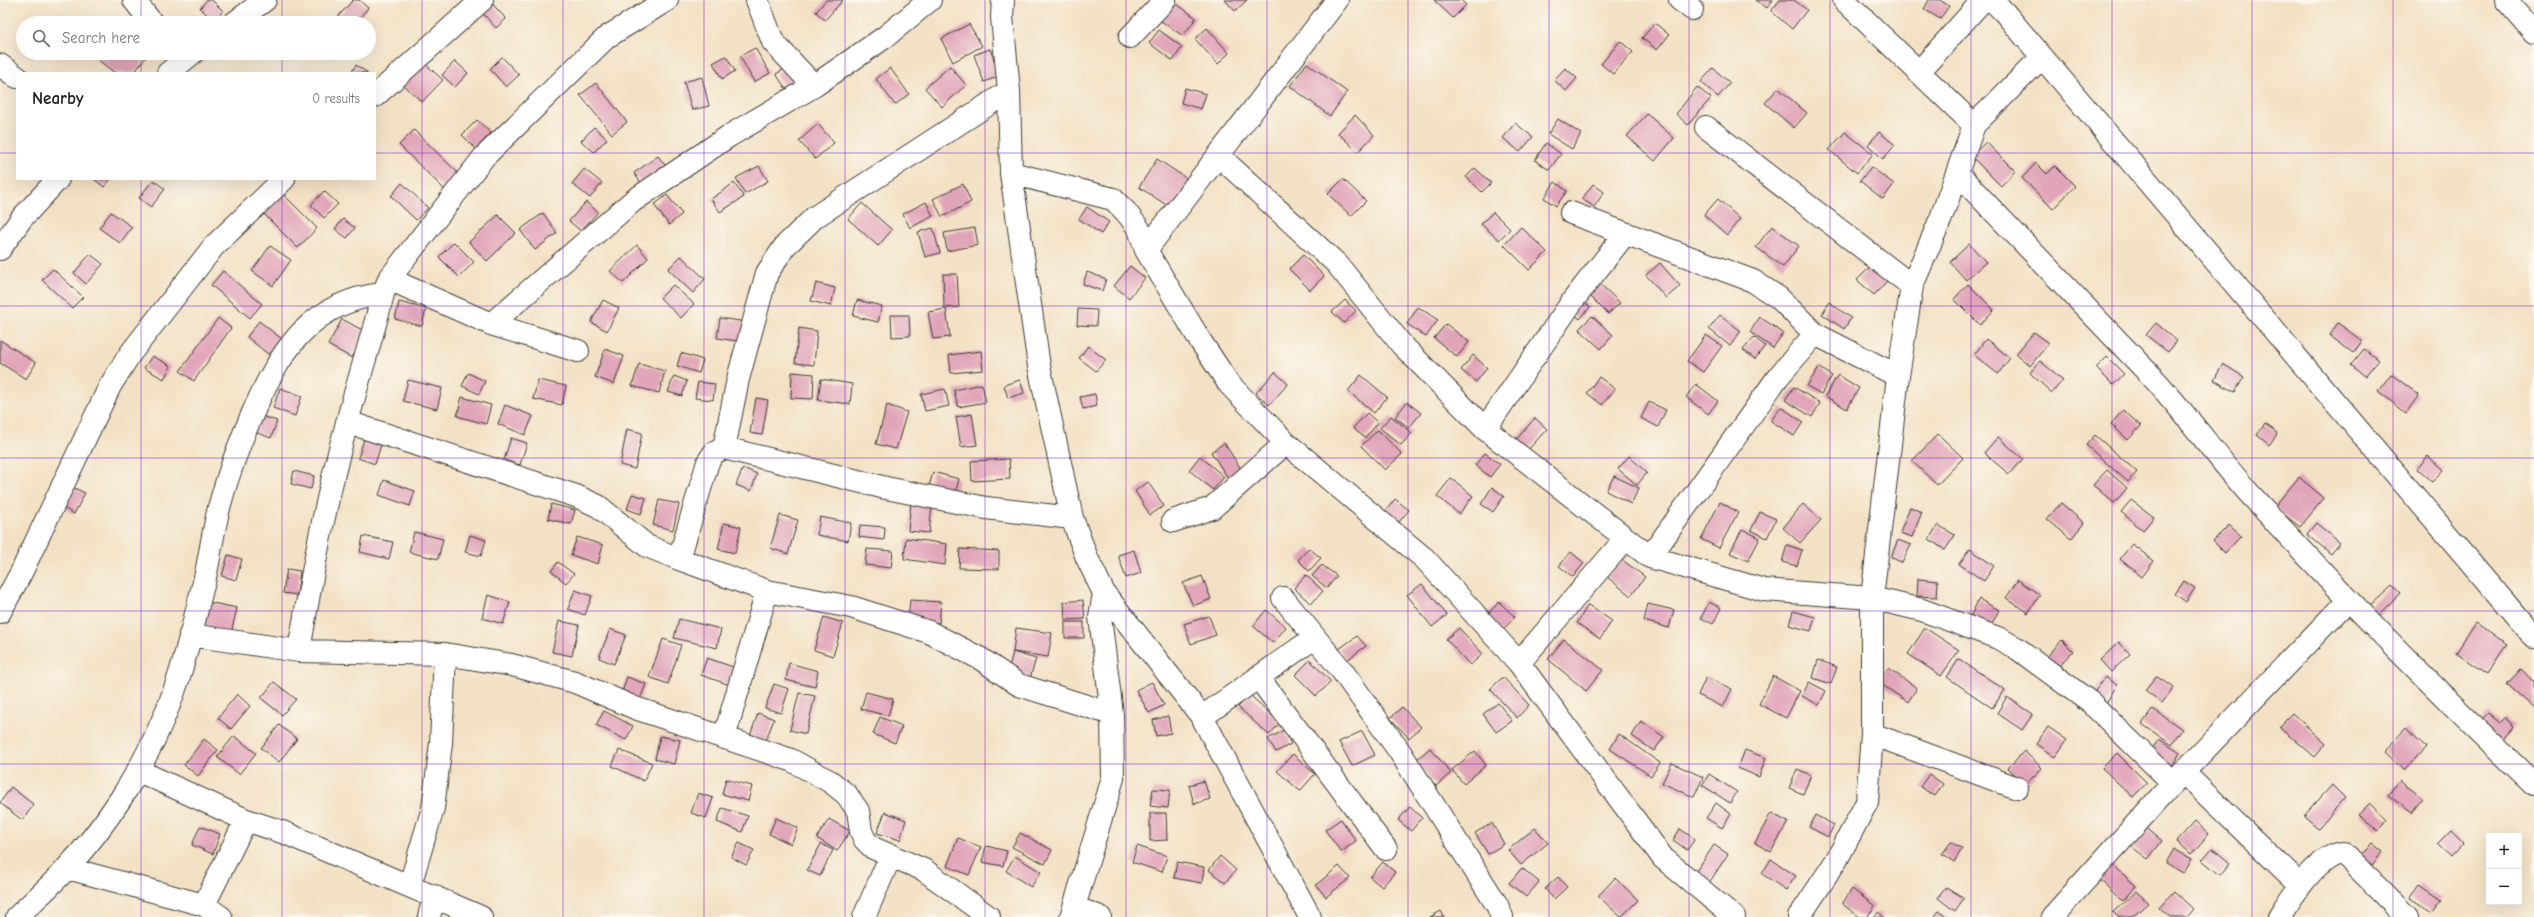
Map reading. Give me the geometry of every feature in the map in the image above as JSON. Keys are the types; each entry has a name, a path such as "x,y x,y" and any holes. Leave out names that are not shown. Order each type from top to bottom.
{"street":[{"path":"134,0 147,16"},
{"path":"243,16 265,0"},
{"path":"376,95 482,0"},
{"path":"299,651 318,540 347,422 371,344 386,287 484,157 607,37 667,0"},
{"path":"757,0 773,42 814,86"},
{"path":"491,324 633,201 729,136 814,86 885,37 930,0"},
{"path":"1003,0 1002,17 1009,91 1011,174 1039,366 1072,518 1104,593 1202,717 1310,917"},
{"path":"1130,37 1165,0"},
{"path":"1146,250 1337,0"},
{"path":"1844,0 1918,73 1974,125"},
{"path":"1918,73 1983,0"},
{"path":"2506,0 2534,32"},
{"path":"2003,4 2041,58 2534,638"},
{"path":"1799,917 1836,861 1867,802 1872,734 1872,598 1898,376 1912,286 1958,174 1974,125 2041,58"},
{"path":"0,65 16,76"},
{"path":"724,448 738,379 767,273 784,246 815,217 1009,91"},
{"path":"1706,127 1912,286"},
{"path":"1219,156 1337,264 1402,346 1485,429 1650,557 1764,590 1872,598 1922,610 1998,638 2018,649 2091,703 2179,778 2300,885"},
{"path":"1011,174 1113,199 1139,230 1146,250 1201,342 1229,384 1286,443 1425,559 1519,663 1663,858 1734,917"},
{"path":"1958,174 2181,408 2247,491 2348,600 2444,699 2534,784"},
{"path":"0,249 22,218 57,180"},
{"path":"0,612 21,573 110,386 130,354 214,246 283,180"},
{"path":"1571,213 1753,281 1779,298 1815,334 1898,376"},
{"path":"1485,429 1574,299 1625,234"},
{"path":"17,917 67,868 139,771 176,686 230,470 243,435 270,374 299,333 332,308 386,287 491,324 578,351"},
{"path":"1650,557 1778,377 1815,334"},
{"path":"347,422 576,496 598,506 648,546 679,559 767,591 851,607 929,632 981,659 1019,685 1112,714"},
{"path":"1173,521 1212,508 1286,443"},
{"path":"679,559 708,462 714,453 724,448 886,488 986,508 1072,518"},
{"path":"1519,663 1626,538"},
{"path":"724,738 767,591"},
{"path":"1100,917 1072,912 1113,778 1112,714 1100,617 1104,593"},
{"path":"1283,598 1343,672 1400,752 1497,905 1502,917"},
{"path":"2052,917 2179,778 2348,600"},
{"path":"190,634 299,651 445,654 512,665 575,682 635,708 791,760 831,782 847,795 858,812 861,831 865,840 873,848 924,870 989,917"},
{"path":"1202,717 1314,638"},
{"path":"410,885 434,808 441,743 445,654"},
{"path":"1258,677 1386,849"},
{"path":"1872,734 2017,788"},
{"path":"139,771 246,820 286,833 410,885 481,917"},
{"path":"67,868 212,911 246,820"},
{"path":"2279,917 2300,885 2334,854 2343,853 2407,917"},
{"path":"864,917 891,855"},
{"path":"429,917 434,896"}],"building":[{"path":"207,0 212,0 223,11 218,16 209,16 200,8"},
{"path":"353,0 359,0 368,8 361,16 339,16"},
{"path":"489,0 506,19 496,28 478,8"},
{"path":"826,0 843,0 825,20 816,12"},
{"path":"1225,0 1247,0 1235,11"},
{"path":"1434,0 1461,0 1466,5 1453,18"},
{"path":"1756,0 1773,0 1767,8"},
{"path":"1780,0 1794,0 1807,10 1792,29 1771,11"},
{"path":"1929,0 1940,0 1949,6 1940,19 1924,9"},
{"path":"1174,2 1196,18 1183,36 1161,21"},
{"path":"1655,23 1669,35 1657,50 1642,38"},
{"path":"969,24 982,46 953,62 941,39"},
{"path":"1207,28 1229,53 1218,64 1195,39"},
{"path":"1159,30 1182,47 1173,61 1149,43"},
{"path":"1620,41 1633,52 1613,74 1601,64"},
{"path":"755,48 770,73 754,82 740,56"},
{"path":"990,49 1000,76 984,82 974,55"},
{"path":"726,56 735,71 722,79 713,63"},
{"path":"502,57 519,75 506,87 490,69"},
{"path":"98,60 144,60 135,72 114,72"},
{"path":"455,61 468,73 455,87 442,75"},
{"path":"423,62 443,80 422,102 403,84"},
{"path":"1307,63 1347,92 1330,116 1290,86"},
{"path":"356,65 366,72 352,72"},
{"path":"791,65 801,81 786,89 776,74"},
{"path":"950,66 966,85 942,107 925,88"},
{"path":"890,68 909,94 895,105 876,79"},
{"path":"1565,68 1577,78 1566,91 1554,80"},
{"path":"1713,68 1730,83 1718,97 1701,82"},
{"path":"702,77 709,106 692,110 684,82"},
{"path":"596,83 627,122 612,134 580,95"},
{"path":"1697,87 1711,98 1688,125 1676,114"},
{"path":"1185,88 1206,94 1201,109 1181,103"},
{"path":"1778,88 1807,113 1794,128 1765,103"},
{"path":"1647,114 1674,138 1655,161 1627,136"},
{"path":"1355,115 1374,135 1358,152 1338,133"},
{"path":"1558,119 1581,134 1572,149 1548,134"},
{"path":"477,120 491,133 476,149 462,135"},
{"path":"1515,123 1533,137 1520,152 1503,138"},
{"path":"818,124 834,143 815,159 799,141"},
{"path":"594,127 607,139 594,152 581,141"},
{"path":"414,130 462,177 447,192 399,145"},
{"path":"1845,132 1873,154 1857,173 1829,150"},
{"path":"1879,132 1895,145 1883,159 1868,145"},
{"path":"1986,142 2015,171 2001,186 1971,156"},
{"path":"1546,143 1561,154 1549,170 1535,160"},
{"path":"658,156 668,169 643,186 634,173"},
{"path":"1157,159 1192,182 1174,210 1139,187"},
{"path":"2036,163 2047,174 2055,166 2075,186 2053,209 2022,178"},
{"path":"759,166 768,181 745,194 736,178"},
{"path":"1871,167 1894,184 1883,199 1860,181"},
{"path":"1475,168 1491,183 1482,192 1466,177"},
{"path":"584,169 602,183 590,198 572,184"},
{"path":"1343,179 1366,201 1351,216 1328,194"},
{"path":"95,180 110,180 104,187"},
{"path":"153,180 165,189 151,207 139,198"},
{"path":"1555,182 1567,191 1556,206 1544,198"},
{"path":"402,183 428,208 416,220 391,196"},
{"path":"734,183 744,197 720,212 711,199"},
{"path":"963,184 971,202 942,217 933,199"},
{"path":"1593,184 1604,192 1594,207 1582,199"},
{"path":"324,191 338,204 324,218 311,205"},
{"path":"282,193 317,228 298,248 263,213"},
{"path":"667,195 682,214 669,225 654,205"},
{"path":"1718,199 1740,219 1727,235 1704,215"},
{"path":"586,202 598,212 581,231 569,221"},
{"path":"926,202 933,216 910,228 903,214"},
{"path":"862,203 892,230 878,246 848,219"},
{"path":"1087,207 1109,222 1101,234 1079,219"},
{"path":"111,212 132,227 120,243 99,228"},
{"path":"1493,212 1510,229 1499,240 1481,224"},
{"path":"543,213 557,233 535,250 520,230"},
{"path":"498,215 516,233 487,261 469,242"},
{"path":"343,219 355,228 347,238 335,229"},
{"path":"1772,226 1799,246 1783,267 1756,247"},
{"path":"1521,227 1547,252 1529,270 1504,245"},
{"path":"933,228 940,253 925,257 918,232"},
{"path":"975,228 978,245 947,251 944,233"},
{"path":"454,242 474,262 459,277 439,257"},
{"path":"1969,244 1986,262 1966,280 1950,262"},
{"path":"637,245 648,258 623,283 610,271"},
{"path":"270,246 291,260 273,286 252,271"},
{"path":"90,254 103,264 86,284 74,273"},
{"path":"1303,255 1324,276 1310,290 1289,269"},
{"path":"681,256 705,279 693,293 668,269"},
{"path":"1660,263 1680,286 1666,298 1646,275"},
{"path":"1130,266 1145,278 1129,298 1114,286"},
{"path":"1871,266 1887,281 1874,295 1857,280"},
{"path":"53,269 83,297 72,308 42,280"},
{"path":"223,271 262,304 250,318 211,285"},
{"path":"1087,272 1106,279 1102,291 1083,284"},
{"path":"943,274 957,274 959,307 944,308"},
{"path":"1596,280 1620,303 1608,314 1585,291"},
{"path":"816,283 835,288 831,306 811,301"},
{"path":"1968,284 1994,310 1980,325 1954,299"},
{"path":"673,285 694,304 681,318 660,298"},
{"path":"1580,299 1590,307 1580,319 1570,311"},
{"path":"603,300 619,308 607,331 591,322"},
{"path":"857,300 882,306 878,322 853,316"},
{"path":"1345,300 1356,311 1344,323 1332,312"},
{"path":"399,302 426,309 422,326 395,319"},
{"path":"1829,302 1851,318 1844,329 1822,314"},
{"path":"1418,307 1438,320 1426,337 1407,324"},
{"path":"946,309 950,337 933,339 928,312"},
{"path":"1078,309 1097,310 1096,326 1077,325"},
{"path":"891,315 909,315 910,336 892,337"},
{"path":"1720,315 1741,331 1730,346 1709,329"},
{"path":"1592,316 1613,335 1601,349 1579,329"},
{"path":"1760,317 1783,333 1773,348 1750,332"},
{"path":"218,318 231,328 194,381 180,371"},
{"path":"720,318 747,322 744,342 717,338"},
{"path":"342,319 366,332 352,358 328,345"},
{"path":"259,321 282,339 269,355 247,337"},
{"path":"2156,323 2177,341 2168,352 2146,335"},
{"path":"2338,323 2362,341 2353,353 2329,335"},
{"path":"1446,324 1469,342 1457,357 1434,338"},
{"path":"799,328 817,331 814,365 795,363"},
{"path":"2034,332 2049,343 2030,366 2016,354"},
{"path":"1706,335 1722,346 1703,372 1687,361"},
{"path":"1754,337 1765,346 1755,359 1743,350"},
{"path":"1986,339 2010,358 1998,374 1974,355"},
{"path":"0,340 36,363 26,379 0,363"},
{"path":"1088,346 1106,360 1096,371 1079,358"},
{"path":"605,349 624,356 614,384 595,377"},
{"path":"2364,349 2378,360 2365,376 2351,365"},
{"path":"981,351 983,370 951,373 949,355"},
{"path":"681,353 703,360 699,373 677,366"},
{"path":"1473,355 1487,368 1476,382 1461,370"},
{"path":"152,356 171,366 164,379 144,368"},
{"path":"2107,357 2124,374 2113,385 2096,368"},
{"path":"2040,361 2063,380 2052,393 2030,373"},
{"path":"639,364 665,371 659,393 632,386"},
{"path":"2223,364 2244,377 2235,392 2214,380"},
{"path":"1819,367 1832,376 1821,394 1807,386"},
{"path":"792,372 814,374 813,399 791,398"},
{"path":"1275,372 1288,384 1269,405 1256,393"},
{"path":"468,373 485,381 479,394 462,386"},
{"path":"2391,374 2419,395 2406,413 2378,391"},
{"path":"1361,375 1387,397 1374,413 1348,391"},
{"path":"1838,375 1859,388 1847,409 1825,396"},
{"path":"674,376 687,381 682,396 668,392"},
{"path":"1599,377 1615,389 1602,405 1587,393"},
{"path":"821,379 852,384 850,404 818,400"},
{"path":"408,380 442,388 437,409 403,401"},
{"path":"538,380 566,386 562,405 533,399"},
{"path":"1020,380 1024,393 1008,398 1004,385"},
{"path":"698,382 715,384 713,400 695,398"},
{"path":"982,384 986,402 958,407 954,390"},
{"path":"1696,384 1718,401 1708,414 1686,397"},
{"path":"1794,387 1820,403 1812,417 1785,400"},
{"path":"280,388 302,396 295,416 273,408"},
{"path":"945,389 949,406 925,411 921,394"},
{"path":"1095,394 1097,406 1083,409 1080,397"},
{"path":"462,397 491,405 486,424 457,416"},
{"path":"756,398 768,400 762,435 750,433"},
{"path":"1407,402 1421,413 1409,428 1395,417"},
{"path":"1649,402 1666,410 1658,427 1641,418"},
{"path":"505,405 533,416 525,435 498,424"},
{"path":"887,405 907,412 896,449 876,444"},
{"path":"1781,407 1803,422 1794,436 1771,421"},
{"path":"2123,410 2141,426 2128,440 2111,424"},
{"path":"1367,413 1378,423 1365,438 1353,428"},
{"path":"972,414 977,445 961,447 956,417"},
{"path":"258,415 277,421 271,438 252,431"},
{"path":"1391,416 1412,433 1401,445 1380,428"},
{"path":"1535,418 1547,429 1526,452 1514,442"},
{"path":"2265,424 2278,433 2269,445 2257,435"},
{"path":"627,429 642,433 635,469 620,465"},
{"path":"1378,430 1402,454 1385,470 1361,446"},
{"path":"1938,434 1963,458 1937,485 1912,461"},
{"path":"2095,435 2137,472 2128,482 2086,445"},
{"path":"1998,437 2023,459 2009,474 1984,453"},
{"path":"511,438 527,443 520,465 504,460"},
{"path":"364,439 381,445 375,464 358,458"},
{"path":"1224,443 1241,469 1228,478 1211,452"},
{"path":"1485,453 1500,464 1490,477 1475,465"},
{"path":"1200,456 1224,477 1213,490 1189,470"},
{"path":"1629,456 1647,473 1637,485 1618,469"},
{"path":"2428,456 2443,470 2432,482 2417,469"},
{"path":"1009,459 1010,479 972,481 971,461"},
{"path":"743,468 757,474 751,491 736,485"},
{"path":"2107,470 2127,488 2114,503 2093,485"},
{"path":"294,471 314,476 311,489 291,484"},
{"path":"933,472 959,479 954,498 928,490"},
{"path":"1614,476 1639,488 1631,504 1606,491"},
{"path":"2299,477 2324,498 2300,527 2274,507"},
{"path":"1451,478 1473,496 1459,514 1437,496"},
{"path":"384,480 415,491 410,506 379,495"},
{"path":"1148,482 1164,506 1150,515 1135,491"},
{"path":"70,486 85,493 74,514 60,506"},
{"path":"1492,487 1504,496 1493,512 1481,504"},
{"path":"632,494 646,498 641,514 627,509"},
{"path":"1395,499 1409,510 1394,528 1381,517"},
{"path":"659,500 679,504 673,530 653,525"},
{"path":"2131,500 2154,517 2143,530 2121,512"},
{"path":"911,502 932,505 929,533 908,531"},
{"path":"1720,502 1738,512 1719,548 1701,539"},
{"path":"2061,503 2084,523 2071,539 2047,519"},
{"path":"551,504 575,510 571,524 548,519"},
{"path":"1803,504 1821,520 1800,543 1783,528"},
{"path":"1910,507 1922,512 1912,537 1900,533"},
{"path":"1760,512 1776,519 1767,538 1751,530"},
{"path":"780,515 798,520 788,554 770,548"},
{"path":"820,517 851,523 848,541 817,535"},
{"path":"724,523 741,527 735,553 718,549"},
{"path":"2316,523 2340,543 2331,554 2307,534"},
{"path":"860,525 885,527 884,540 859,537"},
{"path":"1938,525 1955,535 1945,550 1929,539"},
{"path":"2229,525 2241,536 2225,553 2213,541"},
{"path":"1742,529 1760,538 1748,561 1730,553"},
{"path":"414,532 443,539 438,559 409,552"},
{"path":"470,535 486,540 481,556 465,552"},
{"path":"363,536 393,542 389,559 360,552"},
{"path":"577,537 603,545 598,564 571,555"},
{"path":"906,538 947,544 945,565 904,559"},
{"path":"1898,540 1911,545 1902,563 1891,557"},
{"path":"2132,544 2154,561 2142,577 2120,559"},
{"path":"1787,545 1802,550 1797,566 1782,562"},
{"path":"1309,548 1321,558 1309,571 1298,560"},
{"path":"867,549 893,551 891,568 865,565"},
{"path":"960,549 999,551 999,569 959,568"},
{"path":"1970,549 1994,566 1984,581 1959,564"},
{"path":"1134,550 1141,573 1126,578 1118,555"},
{"path":"1571,552 1584,563 1573,577 1559,566"},
{"path":"228,555 242,559 236,580 222,576"},
{"path":"1621,559 1645,577 1631,596 1607,577"},
{"path":"558,562 574,574 566,583 551,571"},
{"path":"1322,565 1337,576 1327,588 1312,576"},
{"path":"287,569 300,571 297,595 283,593"},
{"path":"1306,575 1323,591 1311,604 1294,588"},
{"path":"1202,576 1211,599 1193,606 1183,583"},
{"path":"1918,579 1938,581 1937,597 1917,596"},
{"path":"2018,580 2040,595 2028,613 2006,598"},
{"path":"2184,581 2195,588 2186,602 2175,594"},
{"path":"1422,584 1447,615 1432,627 1407,595"},
{"path":"2392,586 2400,594 2377,617 2368,608"},
{"path":"575,590 592,596 585,615 568,609"},
{"path":"488,595 510,602 503,624 482,618"},
{"path":"1979,599 1999,610 1988,631 1968,621"},
{"path":"910,600 941,602 939,623 908,621"},
{"path":"1083,600 1085,619 1065,620 1064,602"},
{"path":"208,602 237,608 231,633 203,626"},
{"path":"1499,602 1515,617 1501,632 1485,617"},
{"path":"1709,602 1721,608 1713,624 1701,618"},
{"path":"1648,604 1674,610 1669,628 1644,621"},
{"path":"1588,605 1612,621 1600,639 1577,623"},
{"path":"1266,610 1286,627 1273,643 1253,626"},
{"path":"1793,611 1815,617 1811,631 1789,625"},
{"path":"1209,616 1216,635 1191,644 1184,624"},
{"path":"824,617 843,623 833,656 814,650"},
{"path":"679,619 721,629 717,648 674,638"},
{"path":"559,621 579,625 572,656 552,652"},
{"path":"1065,622 1084,622 1084,638 1065,638"},
{"path":"2476,623 2507,644 2487,674 2456,653"},
{"path":"1016,628 1052,633 1048,657 1013,652"},
{"path":"1459,628 1483,654 1470,665 1446,639"},
{"path":"1925,628 1959,650 1941,676 1908,654"},
{"path":"610,629 626,635 614,664 599,658"},
{"path":"1357,636 1366,646 1347,660 1339,649"},
{"path":"663,639 681,645 668,684 649,677"},
{"path":"1564,639 1603,670 1586,691 1548,659"},
{"path":"2062,640 2073,651 2054,671 2043,661"},
{"path":"2119,642 2130,654 2111,672 2100,660"},
{"path":"1013,652 1036,659 1030,678 1008,671"},
{"path":"707,658 736,668 730,685 701,675"},
{"path":"1959,659 2005,690 1992,708 1947,677"},
{"path":"1310,660 1331,682 1316,696 1295,675"},
{"path":"1818,660 1837,667 1831,684 1813,678"},
{"path":"789,663 818,671 815,687 786,680"},
{"path":"1888,668 1917,688 1908,702 1878,682"},
{"path":"2521,669 2534,681 2534,708 2507,684"},
{"path":"1773,676 1800,691 1786,718 1759,704"},
{"path":"2156,676 2173,688 2162,703 2145,690"},
{"path":"627,677 646,684 640,699 622,692"},
{"path":"1503,677 1529,705 1517,718 1490,689"},
{"path":"1706,677 1732,689 1723,707 1698,695"},
{"path":"2105,677 2117,685 2106,703 2093,694"},
{"path":"274,682 296,699 282,715 261,698"},
{"path":"1152,682 1164,705 1149,713 1136,690"},
{"path":"1809,682 1826,691 1819,705 1802,696"},
{"path":"774,684 789,689 781,713 765,708"},
{"path":"866,692 893,699 888,716 861,709"},
{"path":"799,693 815,696 806,734 790,730"},
{"path":"237,694 250,706 231,729 218,718"},
{"path":"1250,695 1280,723 1269,735 1238,707"},
{"path":"2007,697 2033,714 2022,730 1997,713"},
{"path":"1498,703 1512,721 1496,732 1483,714"},
{"path":"1402,707 1421,727 1409,738 1390,718"},
{"path":"2153,709 2182,729 2172,745 2142,724"},
{"path":"604,711 633,726 626,740 596,725"},
{"path":"758,713 774,719 764,745 749,739"},
{"path":"2292,713 2326,744 2315,757 2280,727"},
{"path":"2488,713 2500,723 2505,718 2514,726 2501,744 2478,724"},
{"path":"1168,716 1171,733 1156,736 1153,720"},
{"path":"880,717 902,726 895,743 873,734"},
{"path":"1641,721 1664,737 1654,751 1632,736"},
{"path":"279,725 297,739 279,762 261,748"},
{"path":"2048,727 2067,740 2055,757 2036,744"},
{"path":"2406,728 2426,747 2404,771 2384,752"},
{"path":"1284,730 1291,744 1276,752 1268,739"},
{"path":"1362,731 1375,755 1352,766 1339,742"},
{"path":"1619,734 1660,763 1651,776 1610,749"},
{"path":"234,736 256,753 239,774 217,757"},
{"path":"660,736 680,740 674,764 655,759"},
{"path":"204,739 218,750 198,776 184,765"},
{"path":"2159,739 2180,753 2171,767 2150,752"},
{"path":"1430,748 1451,773 1436,786 1415,761"},
{"path":"619,750 652,763 644,781 612,766"},
{"path":"1745,750 1766,758 1759,777 1738,768"},
{"path":"1475,751 1486,765 1464,784 1452,770"},
{"path":"2024,751 2042,768 2025,785 2008,768"},
{"path":"2117,753 2147,783 2133,797 2102,768"},
{"path":"1293,754 1315,774 1300,791 1277,771"},
{"path":"1672,763 1703,777 1694,797 1662,783"},
{"path":"1797,769 1811,775 1803,794 1789,788"},
{"path":"1709,774 1737,792 1730,803 1702,785"},
{"path":"1929,774 1943,784 1935,796 1920,787"},
{"path":"726,779 752,786 748,801 722,794"},
{"path":"2400,780 2423,799 2412,813 2388,795"},
{"path":"1204,781 1210,799 1194,804 1189,785"},
{"path":"2332,785 2345,798 2318,828 2304,816"},
{"path":"11,787 34,805 22,820 0,803"},
{"path":"1153,789 1170,790 1168,808 1150,806"},
{"path":"698,793 713,798 706,818 691,813"},
{"path":"1716,803 1731,814 1722,828 1706,818"},
{"path":"2370,803 2388,820 2377,831 2359,814"},
{"path":"1410,807 1422,818 1411,831 1398,820"},
{"path":"722,808 748,816 742,832 717,822"},
{"path":"885,812 906,820 900,840 877,833"},
{"path":"1150,813 1166,813 1167,840 1150,841"},
{"path":"1771,813 1788,822 1771,852 1755,843"},
{"path":"1815,815 1834,825 1828,837 1809,827"},
{"path":"776,818 798,828 791,844 769,834"},
{"path":"829,819 850,831 837,851 817,838"},
{"path":"1341,819 1356,841 1341,852 1325,830"},
{"path":"2195,821 2209,834 2191,854 2177,841"},
{"path":"1492,823 1504,844 1488,854 1475,833"},
{"path":"2143,825 2162,841 2148,859 2128,844"},
{"path":"200,826 220,834 213,854 192,845"},
{"path":"1535,828 1548,843 1521,865 1508,850"},
{"path":"1680,829 1695,839 1687,850 1673,840"},
{"path":"2451,830 2464,843 2451,857 2437,844"},
{"path":"1020,833 1052,850 1045,864 1012,847"},
{"path":"958,838 981,847 969,875 947,866"},
{"path":"1951,842 1962,849 1954,862 1942,854"},
{"path":"739,843 754,850 746,865 731,857"},
{"path":"2372,843 2383,852 2372,865 2361,856"},
{"path":"821,844 833,850 820,876 807,870"},
{"path":"1714,845 1728,854 1707,886 1693,876"},
{"path":"986,846 1007,851 1003,866 982,862"},
{"path":"1137,846 1167,856 1162,872 1132,862"},
{"path":"2212,848 2230,863 2220,875 2202,860"},
{"path":"2174,849 2192,859 2183,873 2166,863"},
{"path":"1015,856 1041,872 1031,887 1006,871"},
{"path":"1220,856 1236,870 1225,883 1209,870"},
{"path":"1771,859 1796,876 1786,890 1762,874"},
{"path":"1177,862 1204,867 1202,883 1174,878"},
{"path":"1383,862 1395,872 1382,887 1370,877"},
{"path":"2111,863 2136,886 2122,901 2098,878"},
{"path":"1339,866 1350,878 1326,897 1316,885"},
{"path":"1522,868 1539,882 1526,897 1509,883"},
{"path":"1558,877 1567,887 1554,899 1545,889"},
{"path":"1615,878 1638,900 1621,917 1598,896"},
{"path":"2420,884 2442,899 2432,912 2410,898"},
{"path":"1946,887 1964,898 1955,911 1938,898"},
{"path":"1852,889 1875,906 1867,917 1860,917 1842,904"},
{"path":"2137,891 2148,903 2132,917 2118,917 2113,912"},
{"path":"2174,891 2193,909 2186,917 2170,917 2159,907"},
{"path":"1441,911 1444,917 1430,917"},
{"path":"1939,911 1948,917 1934,917"},
{"path":"1878,912 1884,917 1874,917"}]}
